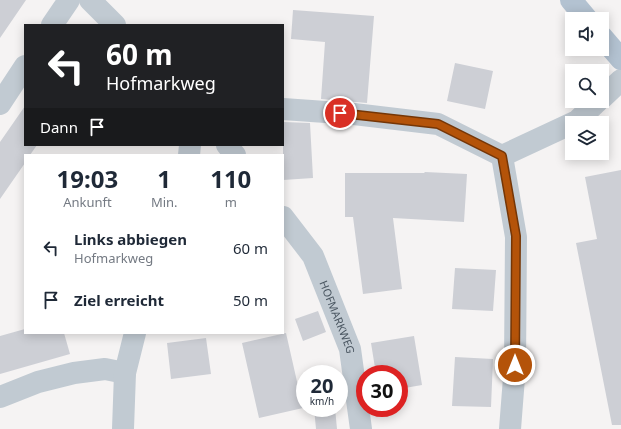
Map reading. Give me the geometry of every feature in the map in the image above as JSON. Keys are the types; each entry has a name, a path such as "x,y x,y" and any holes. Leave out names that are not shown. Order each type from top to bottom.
{"main road":[{"path":"571,0 581,12"},
{"path":"609,45 621,59"}],"street":[{"path":"53,24 69,0"},
{"path":"90,0 114,24"},
{"path":"0,104 24,68"},
{"path":"609,91 621,80"},
{"path":"502,156 577,121 591,108"},
{"path":"284,109 354,114 438,124 502,156"},
{"path":"228,146 234,154"},
{"path":"502,156 516,236 515,365 510,429"},
{"name":"HOFMARKWEG","path":"284,218 313,256 350,349 361,429"},
{"path":"123,429 125,373 136,334"},
{"path":"0,397 38,382 74,373 105,369 125,373"}],"building":[{"path":"0,0 26,0 0,38"},
{"path":"293,10 374,16 367,103 321,99 325,42 291,39"},
{"path":"455,63 493,71 485,109 447,101"},
{"path":"24,107 24,146 36,146 31,154 24,154 24,164 0,199 0,142"},
{"path":"284,122 310,123 313,178 284,180"},
{"path":"621,170 621,425 612,425 576,243 597,239 585,177"},
{"path":"425,172 467,174 464,222 393,218 402,289 363,294 353,217 345,217 345,173"},
{"path":"455,268 496,270 493,311 452,309"},
{"path":"318,311 326,332 303,341 295,319"},
{"path":"24,329 24,334 64,334 70,354 0,374 0,336"},
{"path":"286,333 296,377 296,410 259,418 242,343"},
{"path":"414,336 422,385 408,387 408,365 375,365 371,343"},
{"path":"206,338 211,374 171,379 167,343"},
{"path":"455,357 493,359 491,407 452,406"},
{"path":"315,417 336,417 337,429 316,429"}],"route":[{"path":"340,113 438,124 502,156 516,236 515,365"}]}
